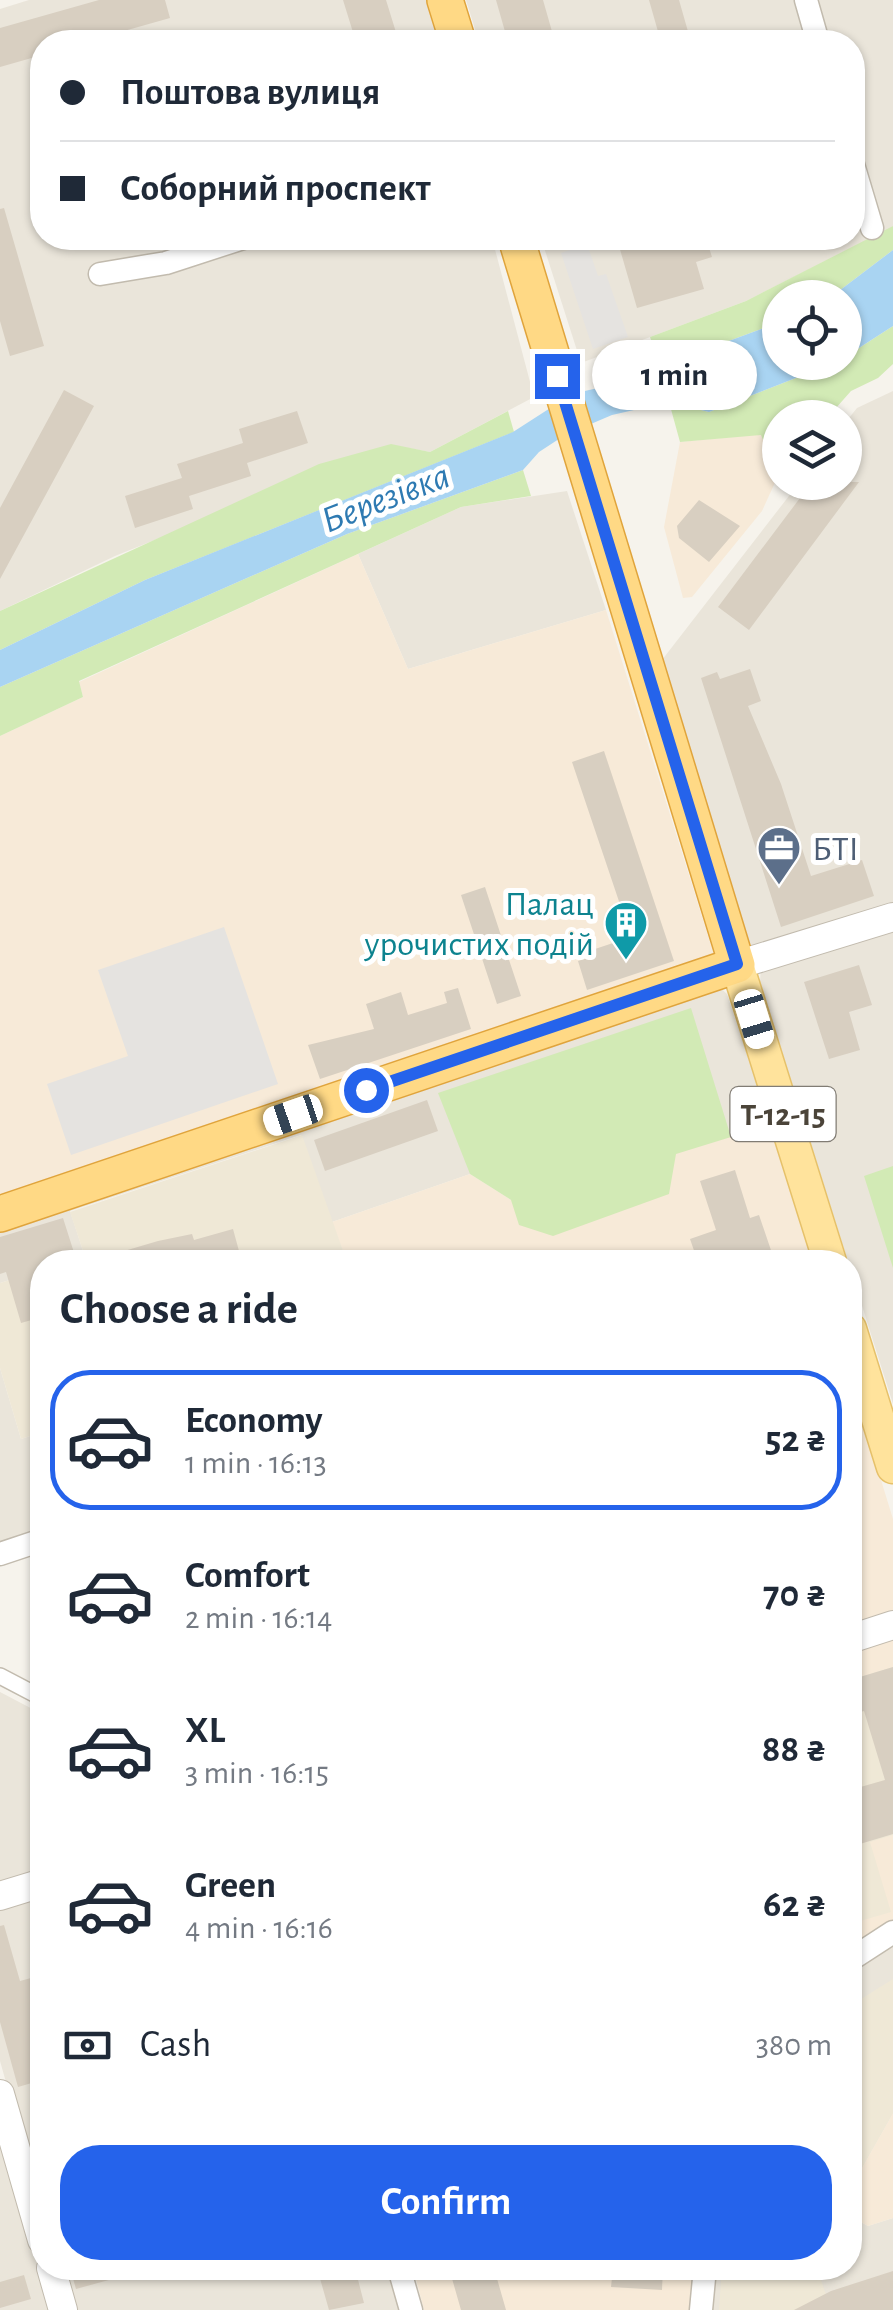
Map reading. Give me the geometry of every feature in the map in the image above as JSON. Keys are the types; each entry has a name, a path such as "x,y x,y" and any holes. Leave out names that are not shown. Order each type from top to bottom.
{"highway":[{"path":"446,0 455,30"},
{"name":"Т-12-15","path":"520,250 737,964"},
{"path":"0,1214 737,964"}],"main road":[{"name":"Т-12-15","path":"737,964 826,1250"},
{"path":"862,1368 893,1468"}],"street":[{"path":"806,0 815,30"},
{"path":"865,205 872,228"},
{"path":"100,274 166,263 206,250"},
{"path":"737,964 893,917"},
{"path":"0,1554 30,1544"},
{"path":"862,1635 893,1626"},
{"path":"0,1676 30,1692"},
{"path":"0,1896 30,1887"},
{"path":"862,1952 893,1932"},
{"path":"0,2094 30,2198"},
{"path":"54,2280 63,2310"},
{"path":"403,2280 411,2310"},
{"path":"701,2310 704,2280"}],"shaded area":[{"path":"29,0 433,0 442,30 30,30 30,250 495,250 534,397 430,452 391,445 115,556 0,611 0,9"},
{"path":"466,0 798,0 807,30 475,30"},
{"path":"817,0 893,0 893,226 882,235 865,173 865,30 826,30"},
{"path":"545,250 847,250 788,280 762,280 762,293 581,363"},
{"path":"589,250 598,276 606,274 628,337 593,349 561,253"},
{"path":"893,391 893,909 757,948 749,944 662,660 786,500 862,500 862,406"},
{"path":"762,434 762,500 767,500 692,597 683,598 664,527 680,442"},
{"path":"567,491 606,610 408,669 358,554 461,507"},
{"path":"358,554 408,669 606,610 714,955 0,1206 0,736 83,697 79,682"},
{"path":"893,924 893,1404 862,1306 862,1250 844,1250 760,982 761,967"},
{"path":"224,927 278,1084 71,1155 47,1084 128,1056 98,970"},
{"path":"716,984 727,994 770,1124 676,1154 470,1174 332,1222 301,1135 70,1211 83,1250 30,1250 30,1274 0,1283 0,1226"},
{"path":"770,1124 811,1250 342,1250 332,1222 470,1174 511,1200"},
{"path":"302,1135 343,1250 83,1250 70,1212"},
{"path":"30,1274 30,1436 21,1439 0,1368 0,1283"},
{"path":"0,1368 21,1439 30,1436 30,1536 0,1545"},
{"path":"862,1418 893,1519 893,1616 862,1626"},
{"path":"893,1634 893,1922 862,1939 862,1644"},
{"path":"893,1667 893,1835 870,1842 891,1912 862,1920 862,1676"},
{"path":"0,1692 30,1708 30,1875 0,1884"},
{"path":"30,1895 30,2167 0,2061 0,1904"},
{"path":"893,1944 893,2113 862,2168 862,1963"},
{"path":"893,1979 893,2113 862,2168 862,1998"},
{"path":"893,2113 893,2218 868,2226 862,2223 862,2168"},
{"path":"0,2124 30,2225 30,2280 46,2280 56,2310 0,2310"},
{"path":"893,2218 893,2310 709,2310 711,2280 862,2280 862,2223 868,2226"},
{"path":"63,2280 392,2280 401,2310 72,2310"},
{"path":"416,2280 695,2280 692,2310 424,2310"},
{"path":"721,2280 821,2280 831,2310 719,2310"}],"green space":[{"path":"893,226 893,250 853,280 787,280 846,250 865,250 865,240"},
{"path":"762,293 762,329 726,342 656,355 650,337"},
{"path":"893,326 893,364 843,400 762,400 762,437 680,442 669,402 709,412 791,380 862,380 862,346"},
{"path":"508,411 514,432 145,580 0,650 0,611 319,464 391,444 430,452"},
{"path":"523,470 531,496 461,507 79,681 83,697 0,736 0,687 347,534"},
{"path":"691,1008 731,1137 676,1154 669,1194 553,1236 519,1225 511,1200 470,1174 438,1093"},
{"path":"893,1166 893,1268 864,1176"}],"water":[{"path":"893,250 893,326 862,346 862,280 853,280"},
{"name":"Березівка","path":"762,329 762,380 791,380 709,412 669,402 612,415 565,435 539,452 523,470 347,534 0,687 0,650 145,580 513,432 572,394 658,374 656,355 726,342"}],"building":[{"path":"99,0 165,0 170,18 128,30 30,30 30,58 0,67 0,28"},
{"path":"343,0 386,0 395,30 352,30"},
{"path":"496,0 543,0 552,30 505,30"},
{"path":"649,0 679,0 688,30 658,30"},
{"path":"4,208 44,346 10,356 0,321 0,209"},
{"path":"620,250 710,250 712,257 696,262 704,289 637,308"},
{"path":"64,390 94,406 0,579 0,508"},
{"path":"297,411 308,443 247,463 251,476 189,496 193,509 135,528 125,496 182,478 177,464 243,443 239,429"},
{"path":"699,500 740,526 709,562 679,538 677,526"},
{"path":"798,500 846,500 749,630 718,607"},
{"path":"750,669 761,701 748,706 781,784 811,876 862,860 874,896 781,927 701,678 717,672 720,679"},
{"path":"604,751 674,961 587,990 578,961 591,957 589,951 631,937 572,762"},
{"path":"485,887 521,996 497,1004 461,895"},
{"path":"859,965 872,1005 849,1012 860,1050 829,1059 804,982"},
{"path":"458,988 471,1029 320,1079 308,1045 374,1029 366,1004 401,992 408,1015 447,1003 444,992"},
{"path":"427,1100 438,1131 325,1171 314,1140"},
{"path":"735,1170 750,1218 759,1215 771,1250 694,1250 690,1239 716,1230 700,1181"},
{"path":"63,1218 73,1250 30,1250 30,1320 21,1323 6,1272 0,1274 0,1237"},
{"path":"233,1229 239,1250 128,1250 192,1234 194,1240"},
{"path":"893,1667 893,1834 862,1843 862,1787 885,1780 862,1712 862,1676"},
{"path":"4,1925 20,1981 30,1978 30,2084 18,2087 0,2022 0,1926"},
{"path":"893,2271 893,2310 794,2310 831,2291"},
{"path":"24,2275 31,2299 0,2308 0,2282"},
{"path":"73,2280 109,2280 76,2289"},
{"path":"320,2280 358,2280 364,2303 329,2310"},
{"path":"452,2280 497,2280 506,2310 461,2310"},
{"path":"612,2280 662,2280 662,2290 611,2287"}],"place":[{"name":"БТІ","path":"779,886"},
{"name":"Палац урочистих подій","path":"626,961"}],"route":[{"path":"366,1090 737,964 557,376"}]}
